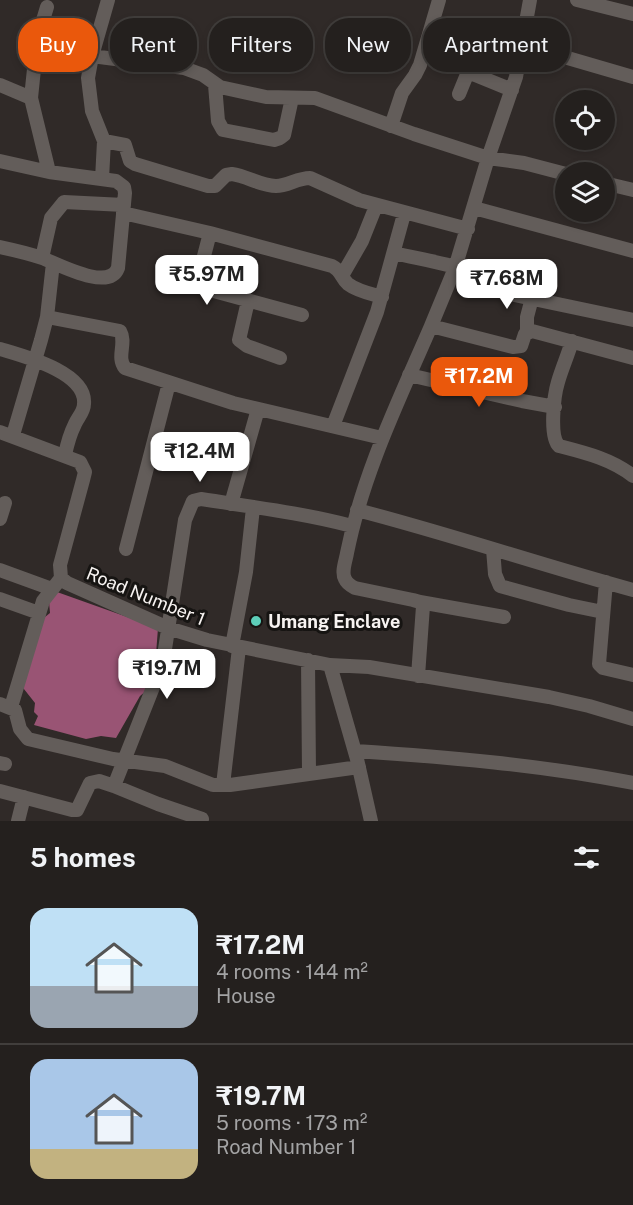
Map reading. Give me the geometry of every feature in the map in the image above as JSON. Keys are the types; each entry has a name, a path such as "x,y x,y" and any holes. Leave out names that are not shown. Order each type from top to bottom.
{"street":[{"path":"98,35 108,0"},
{"path":"391,126 402,93 416,75 420,65 439,0"},
{"path":"527,18 530,0"},
{"path":"577,0 633,14"},
{"path":"47,7 37,40 32,98 49,172"},
{"path":"98,57 184,68 203,75 215,85 233,91 266,97 306,97 328,102 391,126 488,158 524,163 555,171"},
{"path":"570,59 633,77"},
{"path":"89,72 89,97 92,111 104,141 102,179"},
{"path":"459,94 468,72 512,90"},
{"path":"504,618 355,588 344,579 344,571 352,526 381,438 455,268 516,72"},
{"path":"0,85 32,98"},
{"path":"215,85 218,121 223,130 274,140 284,135 292,98"},
{"path":"104,141 125,145 130,161 135,164 208,186 215,186 226,175 232,174 276,186 302,178 310,178 376,206 468,229"},
{"path":"0,161 49,172 120,183 125,193 115,275 104,278 72,271 48,260 0,248"},
{"path":"615,186 633,190"},
{"path":"7,433 35,360 47,317 51,218 64,201 124,209 332,266 343,274 346,283 381,297"},
{"path":"343,274 362,241 376,206"},
{"path":"474,208 633,251"},
{"path":"333,426 381,297 404,214"},
{"path":"210,233 198,279 199,286 302,315"},
{"path":"394,253 455,268 483,278 498,291 633,320"},
{"path":"431,326 513,348 521,346 527,332 526,317 532,298"},
{"path":"248,301 239,340 247,346 280,358"},
{"path":"47,317 120,331 123,339 122,365 169,383 204,395 381,438"},
{"path":"527,332 532,331 633,358"},
{"path":"572,341 558,382 553,435 555,442 560,446 607,460 622,467 633,476"},
{"path":"0,349 35,360 63,373 75,383 82,393 85,402 82,413 74,425 65,455"},
{"path":"409,375 555,407"},
{"path":"126,549 169,383"},
{"path":"231,504 258,409"},
{"name":"Road Number 1","path":"7,433 80,462 85,472 56,583 67,583 168,627 235,647 330,665 369,667 549,697 633,719"},
{"path":"114,786 158,681 186,520 193,501 201,499 322,518 352,526"},
{"path":"0,519 5,503"},
{"path":"223,785 235,647 253,508"},
{"path":"357,510 428,528 633,590"},
{"path":"493,549 495,574 500,586 603,612"},
{"path":"0,570 56,583 43,601 6,705 18,714 21,729 28,739 124,760 165,766 208,784 223,785 359,767"},
{"path":"606,582 599,664 603,668 633,675"},
{"path":"0,599 39,613"},
{"path":"418,676 424,612 420,602"},
{"path":"308,660 309,774"},
{"path":"330,665 355,751 370,821"},
{"path":"355,751 446,757 591,775 633,783"},
{"path":"0,791 77,810 90,783 99,781 201,819"},
{"path":"18,821 24,797"}],"shaded area":[{"path":"57,592 158,628 156,654 147,690 140,696 116,738 101,736 86,739 34,725 38,716 34,712 35,703 20,684 40,621 50,613 49,601"}],"place":[{"name":"Umang Enclave","path":"256,621"}]}
